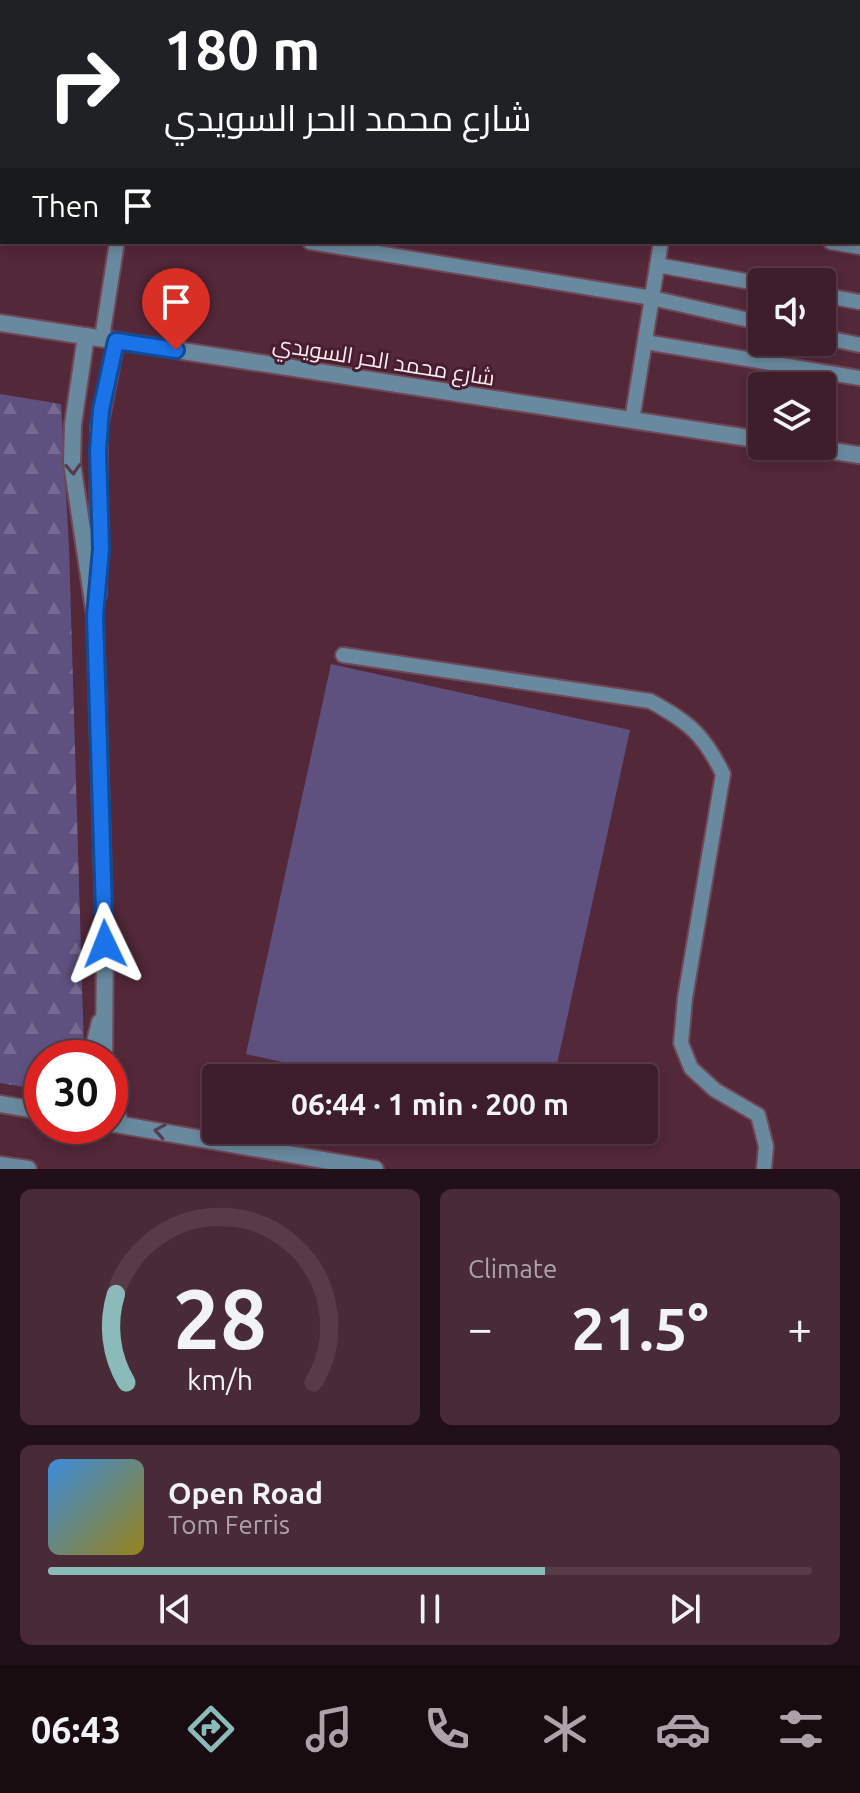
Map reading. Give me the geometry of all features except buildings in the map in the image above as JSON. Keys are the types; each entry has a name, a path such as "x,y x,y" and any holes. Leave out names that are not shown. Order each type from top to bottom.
{"street":[{"name":"شارع محمد الحر السويدي","path":"0,323 748,438"},
{"path":"95,616 73,483 73,424 101,338"},
{"path":"101,338 101,549 95,616 104,1040"},
{"path":"73,424 99,428"},
{"path":"836,451 860,455"},
{"path":"96,1040 104,1013"},
{"path":"0,1104 24,1108"},
{"path":"128,1126 375,1169"},
{"path":"0,1165 28,1169"}],"lane":[{"path":"101,338 117,244"},
{"path":"322,244 652,298 748,320"},
{"path":"632,420 661,244"},
{"path":"657,265 748,281"},
{"path":"836,298 860,302"},
{"path":"836,340 860,345"},
{"path":"645,342 860,378"},
{"path":"343,655 650,701 682,718 707,742 723,774 681,1043 691,1068 715,1090 758,1115 766,1146 764,1169"}],"green space":[{"path":"0,394 61,404 69,547 84,1040 24,1040 24,1087 0,1083"},
{"path":"331,664 630,730 557,1064 291,1064 246,1054"}],"route":[{"path":"105,944 95,616 101,570 98,451 101,410 116,341 176,350"}]}
